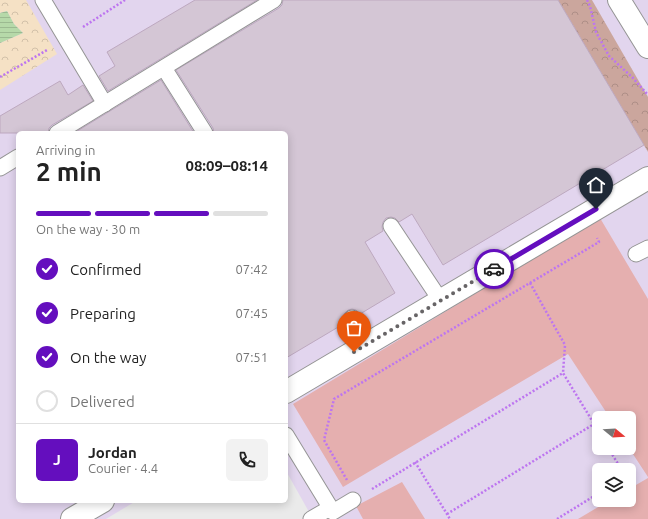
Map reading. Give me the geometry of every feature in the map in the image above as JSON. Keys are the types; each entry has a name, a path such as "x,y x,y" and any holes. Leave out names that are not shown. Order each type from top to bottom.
{"street":[{"path":"619,0 648,48"},
{"path":"288,391 648,178"},
{"path":"72,519 99,503"}],"lane":[{"path":"43,0 105,104"},
{"path":"61,131 274,0"},
{"path":"164,68 204,131"},
{"path":"0,168 16,158"},
{"path":"391,226 441,301"},
{"path":"352,318 368,344"},
{"path":"288,438 333,513"},
{"path":"311,519 333,513 355,499"}],"path":[{"path":"587,0 590,6 596,32 609,56 633,78 648,95"},
{"path":"563,373 355,499 324,440 334,399 599,242 583,217"},
{"path":"530,283 565,345 563,373 592,421"},
{"path":"447,514 592,425"},
{"path":"415,462 450,519"},
{"path":"557,519 592,497"}],"shaded area":[{"path":"0,0 648,0 648,519 0,519"},
{"path":"7,11 14,24 23,33 0,43 0,13"},
{"path":"600,218 648,299 648,477 634,455 636,455 636,411 605,411 568,354 343,487 293,404"},
{"path":"288,475 313,519 106,519 133,503 288,503"},
{"path":"648,478 648,519 578,519 598,507 636,507 636,485"},
{"path":"402,482 425,519 363,519 356,506"}],"green space":[{"path":"0,0 26,0 57,54 0,90 0,43 23,33 14,24 7,11 0,13"},
{"path":"558,0 592,0 648,97 648,152"}],"building":[{"path":"195,0 257,0 108,91 99,76 115,66 107,52"},
{"path":"283,0 558,0 644,145 443,265 412,214 399,222 395,218 386,218 383,222 383,231 365,242 395,293 360,314 356,310 348,310 344,314 343,319 345,323 288,357 288,131 214,131 176,70 282,5"},
{"path":"161,80 193,131 77,131"},
{"path":"60,81 68,95 83,85 93,101 52,125 48,131 16,131 16,133 0,133 0,116"}],"way so far":[{"path":"354,352 494,269"}],"route":[{"path":"494,269 596,209"}]}
